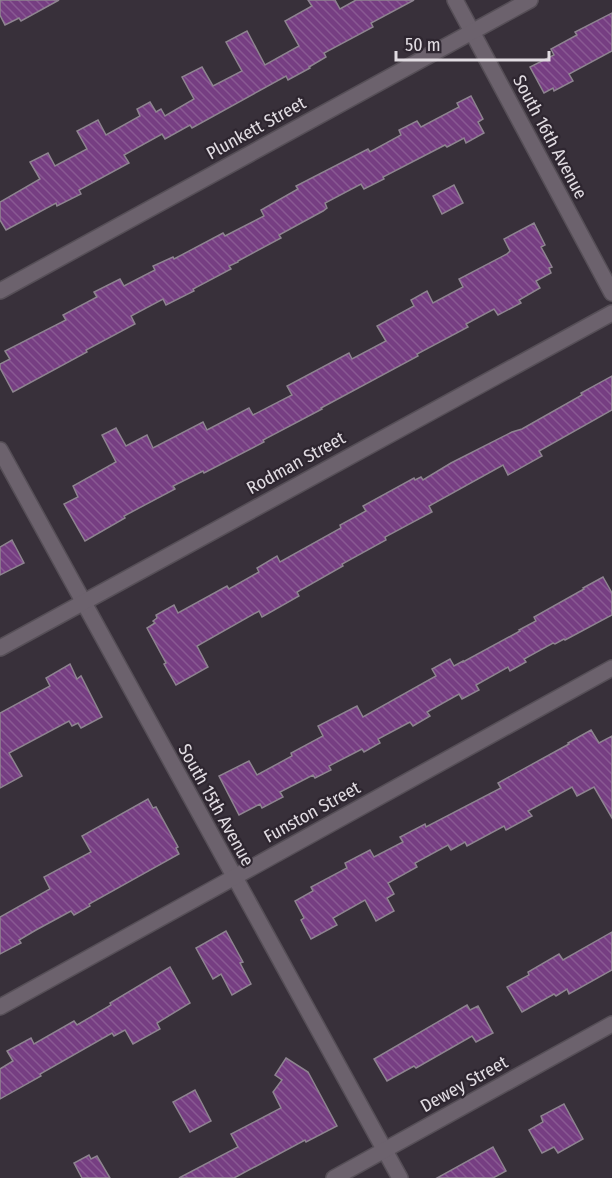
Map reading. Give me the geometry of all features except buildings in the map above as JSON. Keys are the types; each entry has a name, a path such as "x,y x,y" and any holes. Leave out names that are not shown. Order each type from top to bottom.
{"street":[{"name":"South 16th Avenue","path":"454,0 612,293"},
{"name":"Plunkett Street","path":"0,291 530,0"},
{"name":"Rodman Street","path":"0,648 612,313"},
{"name":"South 15th Avenue","path":"0,450 400,1178"},
{"name":"Funston Street","path":"0,1007 612,668"},
{"name":"Dewey Street","path":"334,1178 612,1024"}]}
